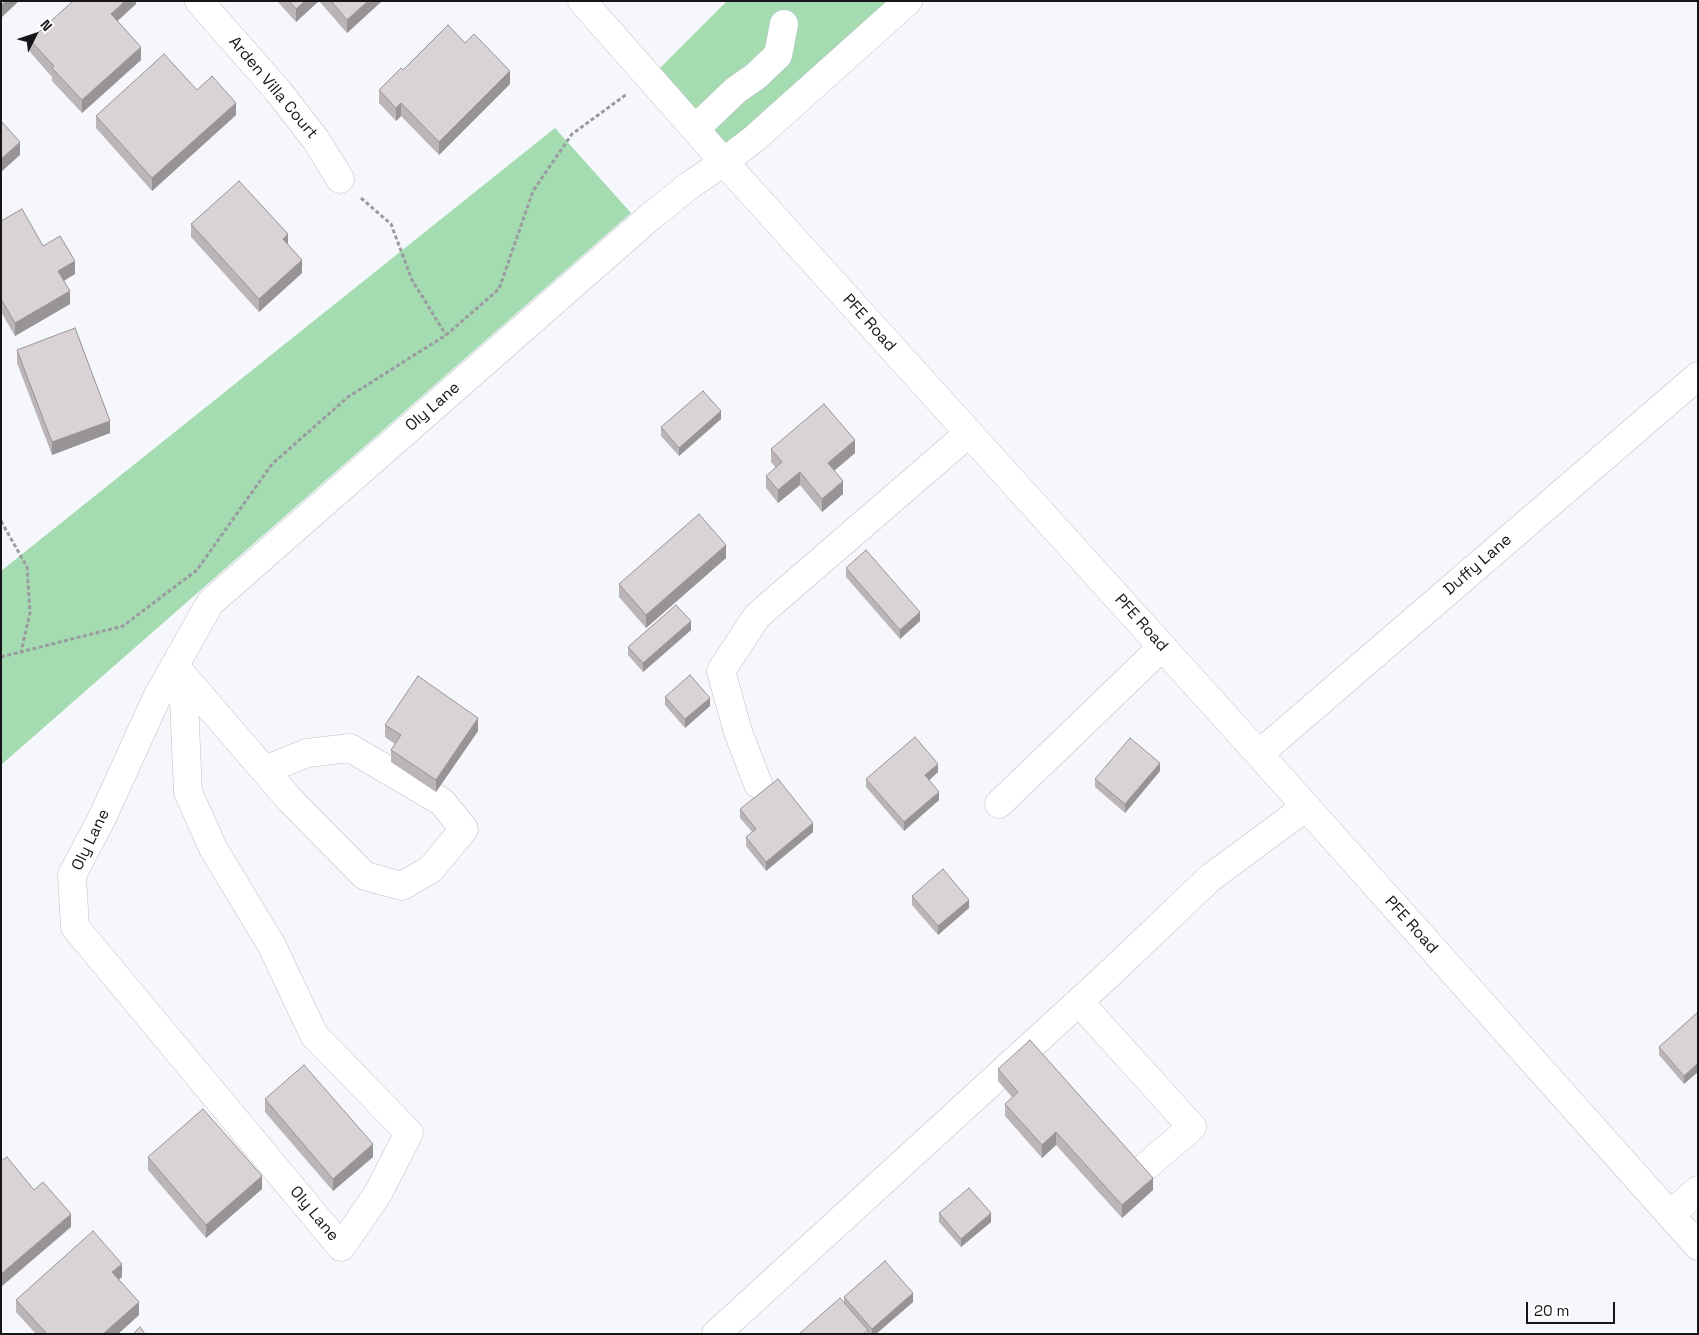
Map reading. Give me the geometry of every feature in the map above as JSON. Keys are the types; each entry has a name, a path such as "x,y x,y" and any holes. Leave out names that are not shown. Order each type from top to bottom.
{"street":[{"name":"Arden Villa Court","path":"199,1 278,90 316,140 340,179"},
{"name":"PFE Road","path":"582,1 724,162 1259,754 1698,1246"},
{"name":"Oly Lane","path":"172,671 184,701 188,792 213,848 272,946 314,1035 409,1133 377,1195 341,1247 75,927 72,874 102,818 158,695 210,603 650,217 690,185 755,138 908,1"},
{"path":"695,129 736,90 756,76 778,55 784,24"},
{"name":"Duffy Lane","path":"1259,754 1698,376"},
{"path":"758,784 738,732 722,670 757,616 969,433"},
{"path":"999,804 1162,647"},
{"path":"172,671 265,770 290,800 365,876 402,886 431,869 464,828 442,802 350,748 307,753 265,770"},
{"path":"716,1334 1079,1002 1210,878 1306,807"},
{"path":"1079,1002 1192,1127 1144,1168"},
{"path":"1670,1215 1698,1190"}],"path":[{"path":"1,657 123,626 197,570 272,464 348,397 446,335 499,289 533,191 572,134 650,78"},
{"path":"340,179 391,224 412,280 446,335"},
{"path":"1,522 27,567 30,612 21,652"}],"green space":[{"path":"727,1 905,1 724,162 650,78"},
{"path":"555,128 631,213 1,765 1,571"}],"building":[{"path":"73,1 125,1 111,14 141,47 82,100 52,68 54,66 30,40"},
{"path":"289,1 305,1 296,9"},
{"path":"331,1 368,1 347,20"},
{"path":"448,25 465,43 474,34 510,71 439,142 401,103 396,108 379,90 401,68 403,70"},
{"path":"164,54 197,90 212,76 236,103 152,178 96,116"},
{"path":"1,121 20,142 1,159"},
{"path":"239,181 288,234 283,239 302,260 259,299 191,224"},
{"path":"22,209 43,246 60,236 75,261 58,271 70,291 15,323 1,299 1,221"},
{"path":"75,328 110,421 52,442 17,350"},
{"path":"703,391 721,411 679,448 661,427"},
{"path":"824,404 855,440 828,463 843,481 822,499 800,472 778,490 766,476 782,462 771,449"},
{"path":"699,514 726,545 646,615 619,584"},
{"path":"866,550 920,612 900,630 846,568"},
{"path":"676,605 691,621 643,663 628,647"},
{"path":"690,675 710,698 685,719 665,697"},
{"path":"418,676 478,718 436,780 391,750 401,735 385,725"},
{"path":"915,737 938,764 925,775 939,792 904,822 866,779"},
{"path":"1130,738 1160,763 1125,804 1095,779"},
{"path":"778,779 813,823 766,862 746,837 756,829 740,809"},
{"path":"943,869 969,900 938,926 912,896"},
{"path":"1698,1012 1698,1063 1684,1076 1659,1047"},
{"path":"1030,1040 1153,1178 1122,1205 1056,1132 1042,1145 1005,1104 1018,1092 998,1069"},
{"path":"304,1065 373,1144 333,1179 265,1099"},
{"path":"203,1109 262,1176 206,1225 148,1157"},
{"path":"7,1157 34,1190 43,1182 71,1214 1,1274 1,1161"},
{"path":"969,1188 991,1213 961,1239 939,1213"},
{"path":"93,1231 122,1264 112,1272 139,1302 103,1334 47,1334 16,1300"},
{"path":"885,1261 913,1293 872,1329 844,1297"},
{"path":"840,1298 868,1330 863,1334 799,1334"},
{"path":"140,1327 145,1334 133,1334"}]}
